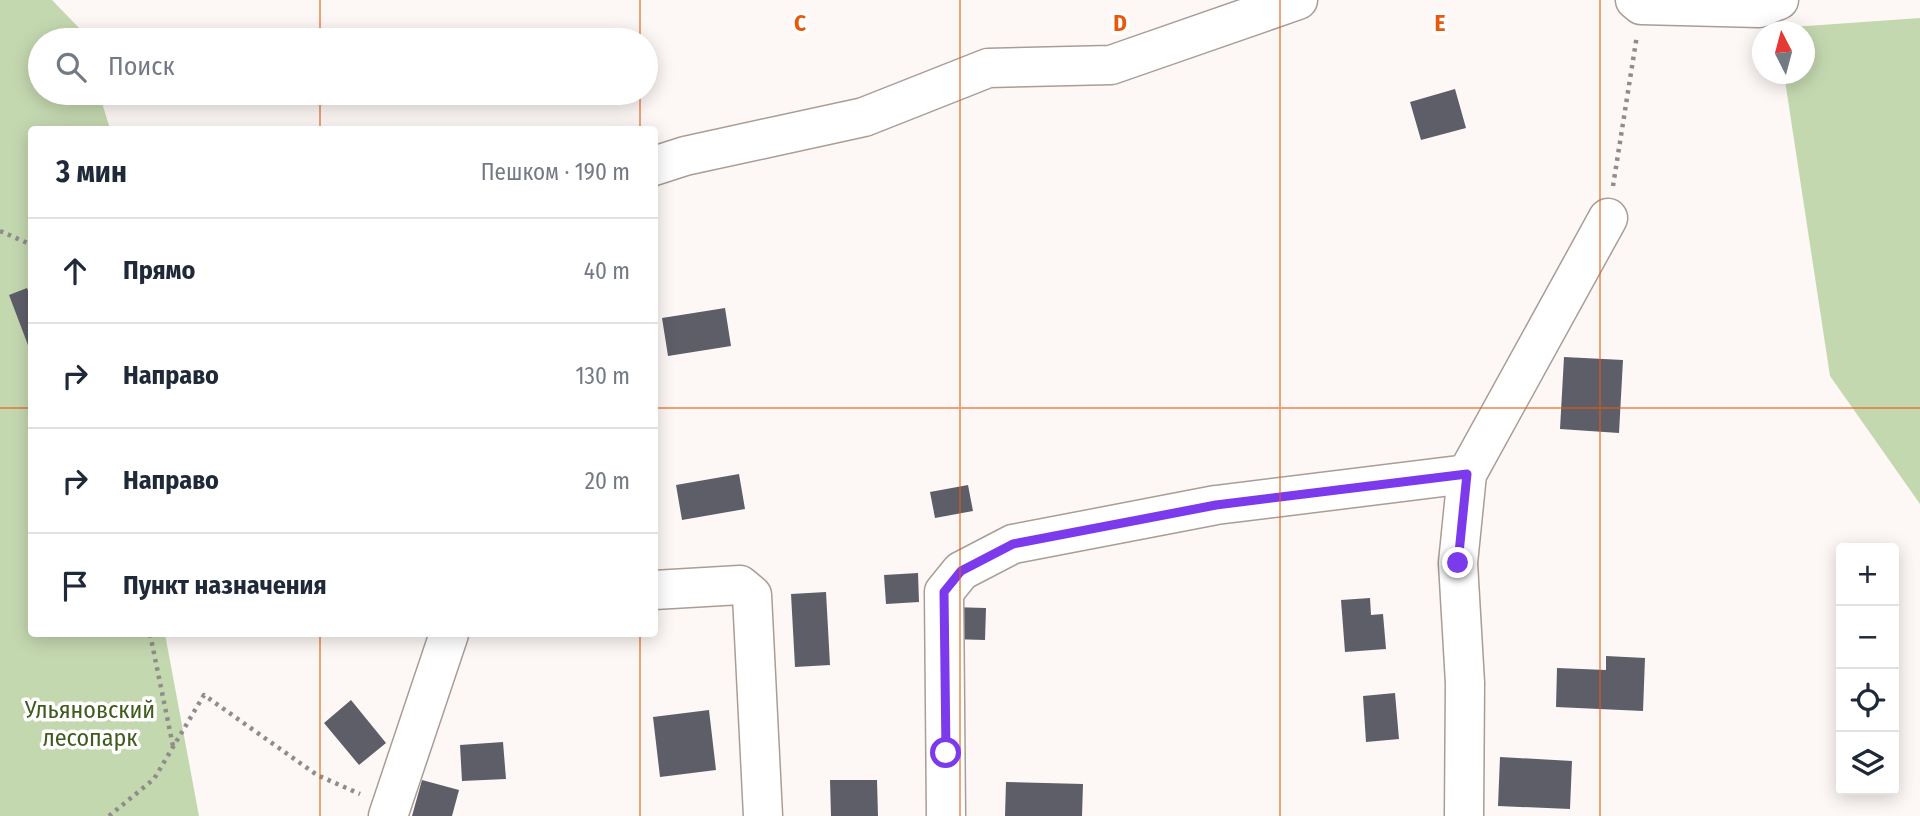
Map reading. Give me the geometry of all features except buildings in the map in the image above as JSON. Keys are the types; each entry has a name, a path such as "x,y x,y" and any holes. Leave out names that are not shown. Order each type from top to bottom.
{"street":[{"path":"658,165 685,156 864,117 988,68 1111,65 1298,0"},
{"path":"1638,2 1759,8 1779,0"},
{"path":"1465,816 1465,683 1458,563 1467,474 1608,218"},
{"path":"946,816 944,592 961,571 1013,544 1216,505 1467,474"},
{"path":"658,590 740,585 751,595 763,816"},
{"path":"388,811 448,637"}],"path":[{"path":"1608,218 1638,2"},
{"path":"0,231 28,243"},
{"path":"151,637 173,747"},
{"path":"109,816 154,779 204,695 317,775 388,811"}],"green space":[{"name":"Ульяновский лесопарк","path":"0,0 52,0 79,28 28,28 28,105 103,105 109,126 28,126 28,637 166,637 199,816 0,816"},
{"path":"1920,18 1920,504 1830,376 1786,84 1815,84 1815,25"}],"route":[{"path":"946,753 944,592 961,571 1013,544 1216,505 1467,474 1458,563"}]}
